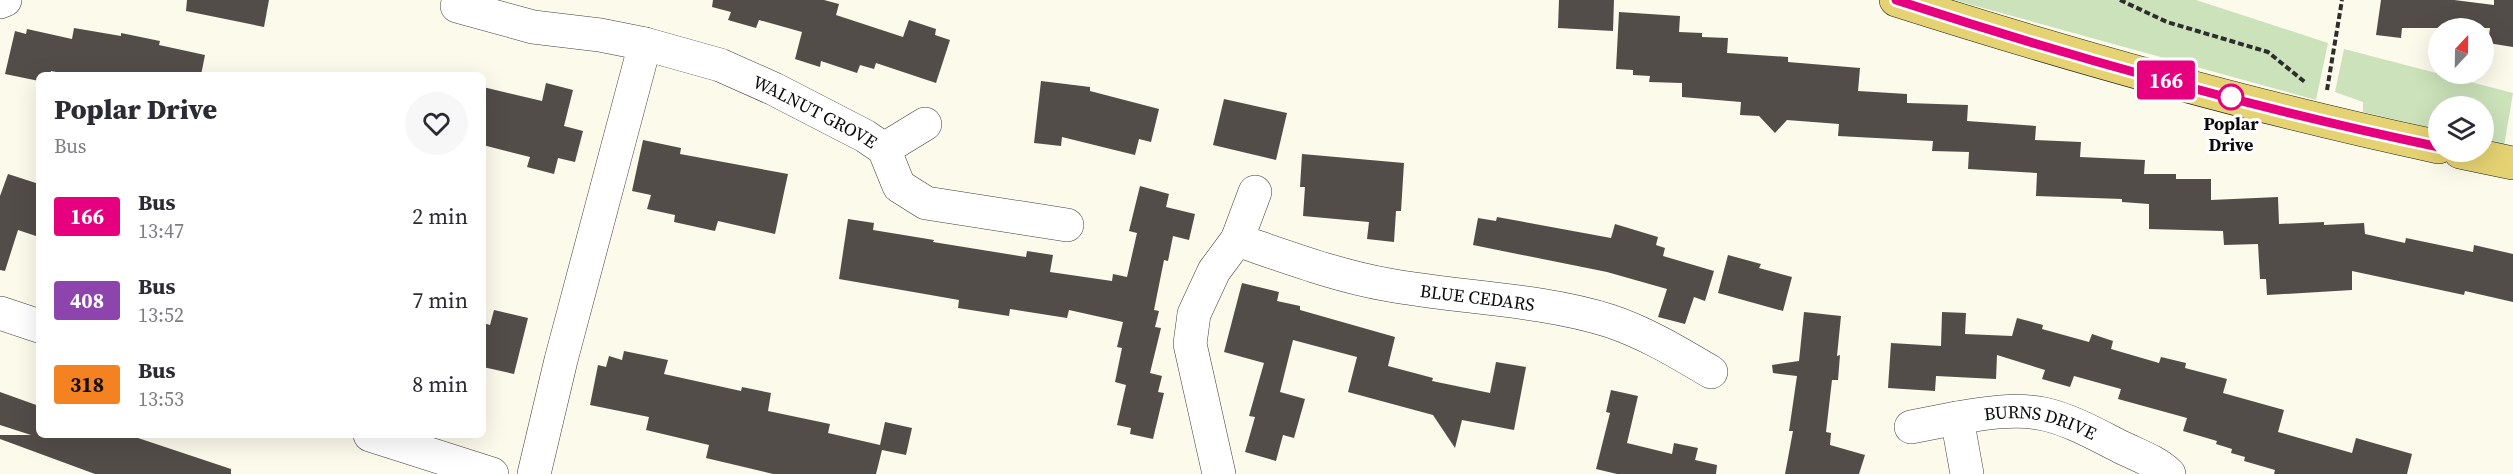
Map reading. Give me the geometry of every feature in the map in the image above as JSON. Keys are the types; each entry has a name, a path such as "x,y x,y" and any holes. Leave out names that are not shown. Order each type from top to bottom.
{"main road":[{"path":"1896,0 2176,82 2347,128 2428,145"},
{"path":"2494,159 2513,163"}],"street":[{"path":"0,2 5,0"},
{"name":"WALNUT GROVE","path":"457,6 532,27 600,35 645,44 720,65 774,89 865,136 884,149 899,186 926,203 1067,225"},
{"path":"534,474 561,360 645,44"},
{"path":"884,149 925,124"},
{"path":"1219,474 1190,344 1194,314 1214,271 1237,240 1255,192"},
{"name":"BLUE CEDARS","path":"1237,240 1344,276 1390,285 1543,306 1609,321 1658,341 1711,372"},
{"path":"0,313 36,325"},
{"name":"BURNS DRIVE","path":"1967,474 1957,418 2016,411 2045,414 2078,426 2163,468 2169,474"},
{"path":"1911,427 1957,418"},
{"path":"379,438 492,474"}],"path":[{"path":"2120,0 2167,22 2268,52 2309,86"},
{"path":"2317,90 2326,94 2342,0"}],"green space":[{"path":"1954,0 2196,0 2328,43 2316,100"},
{"path":"2344,49 2428,71 2428,84 2478,84 2513,93 2504,146 2494,144 2494,96 2428,96 2428,127 2363,112 2363,102 2335,92"}],"building":[{"path":"187,0 269,0 264,27 186,11"},
{"path":"713,0 824,0 839,4 836,15 903,37 909,20 936,29 935,35 950,40 936,83 876,63 874,69 860,65 857,73 821,61 820,67 795,59 802,32 759,20 756,28 728,20 731,12 712,7"},
{"path":"1559,0 1614,0 1613,31 1558,28"},
{"path":"2381,0 2454,0 2494,5 2494,0 2513,0 2513,47 2494,44 2494,18 2428,18 2428,28 2402,28 2401,38 2376,35"},
{"path":"1619,12 1680,16 1679,32 1702,33 1702,37 1728,38 1727,53 1788,57 1788,62 1860,68 1858,91 1907,94 1907,103 1968,105 1967,121 2036,126 2035,140 2081,142 2080,157 2145,160 2144,174 2176,174 2176,179 2211,179 2211,200 2278,197 2279,224 2364,223 2365,234 2405,243 2406,238 2473,252 2474,245 2513,254 2513,302 2465,291 2464,295 2352,271 2352,290 2267,295 2266,279 2260,279 2258,244 2224,245 2223,231 2149,229 2149,204 2122,202 2122,199 2036,196 2037,173 1968,169 1969,152 1932,151 1933,141 1838,136 1839,124 1787,120 1775,133 1759,116 1740,115 1741,102 1682,97 1682,83 1649,82 1650,76 1633,75 1633,70 1616,69"},
{"path":"74,28 121,36 121,33 160,41 159,45 205,55 202,72 51,71 36,72 36,80 5,74 15,31 26,34 27,29 72,39"},
{"path":"1041,81 1090,87 1090,91 1159,109 1151,142 1139,139 1135,155 1062,137 1061,146 1034,143"},
{"path":"546,83 573,90 564,126 583,131 575,162 558,158 554,174 527,167 530,157 486,146 486,88 542,101"},
{"path":"1224,99 1287,113 1276,160 1213,145"},
{"path":"643,140 681,148 680,154 788,174 775,234 718,221 715,231 674,222 675,215 647,209 651,195 632,191"},
{"path":"1302,154 1404,163 1401,211 1396,211 1394,242 1367,239 1369,222 1303,216 1305,187 1300,187"},
{"path":"8,174 36,183 36,236 18,230 5,271 0,270 0,196"},
{"path":"1140,186 1169,194 1166,207 1195,214 1189,240 1173,236 1168,261 1164,260 1154,310 1159,311 1155,327 1161,328 1150,373 1162,376 1158,392 1164,393 1153,439 1130,434 1131,428 1117,425 1126,385 1115,382 1122,348 1117,347 1123,322 1069,310 1067,318 1010,309 1009,316 958,308 959,300 839,279 848,219 874,223 873,230 934,240 933,242 1026,257 1027,251 1053,255 1050,272 1112,281 1113,274 1127,277 1137,233 1129,231"},
{"path":"1497,217 1611,238 1615,224 1658,237 1656,245 1665,248 1663,256 1714,271 1705,301 1694,297 1685,324 1658,317 1667,289 1607,272 1473,245 1478,218 1496,221"},
{"path":"1728,255 1761,264 1759,268 1792,277 1783,311 1718,293"},
{"path":"1242,283 1279,292 1277,301 1300,306 1300,310 1395,337 1388,366 1433,378 1432,381 1490,393 1496,362 1526,367 1514,430 1462,420 1455,448 1433,415 1348,392 1357,357 1293,340 1280,392 1305,399 1294,438 1283,435 1276,461 1245,452 1255,417 1249,416 1264,363 1224,352"},
{"path":"494,310 528,318 514,374 486,368 486,324 490,325"},
{"path":"1804,312 1841,316 1837,356 1840,355 1838,380 1832,380 1826,432 1831,433 1830,445 1865,455 1859,474 1785,474 1793,431 1789,431 1797,376 1773,373 1772,365 1799,361"},
{"path":"1942,312 1966,313 1965,334 2012,336 2017,318 2043,325 2042,329 2089,342 2092,334 2113,341 2111,349 2159,363 2161,357 2186,363 2185,368 2227,379 2223,393 2284,410 2278,432 2352,453 2356,438 2412,454 2407,474 2274,474 2275,470 2244,461 2245,457 2231,453 2232,449 2216,444 2217,441 2183,431 2187,418 2118,399 2121,389 2074,376 2070,387 2042,379 2045,370 1997,355 1996,379 1936,376 1935,391 1888,388 1891,343 1941,346"},
{"path":"624,351 668,360 664,374 741,391 742,387 771,393 768,411 830,424 828,433 880,445 885,422 912,428 906,455 882,450 876,474 773,474 706,458 709,445 646,430 649,417 590,405 598,365 606,367 609,356 622,360"},
{"path":"1611,390 1638,396 1627,443 1672,454 1674,443 1698,448 1695,460 1717,465 1716,474 1617,474 1596,469 1610,413 1606,412"},
{"path":"0,392 36,405 36,438 138,438 231,469 231,474 95,474 0,439 0,435 31,435 0,425"}],"bus line":[{"name":"166","path":"1896,0 2109,64 2276,110 2428,145"}],"place":[{"name":"Poplar Drive","path":"2231,97"}]}
